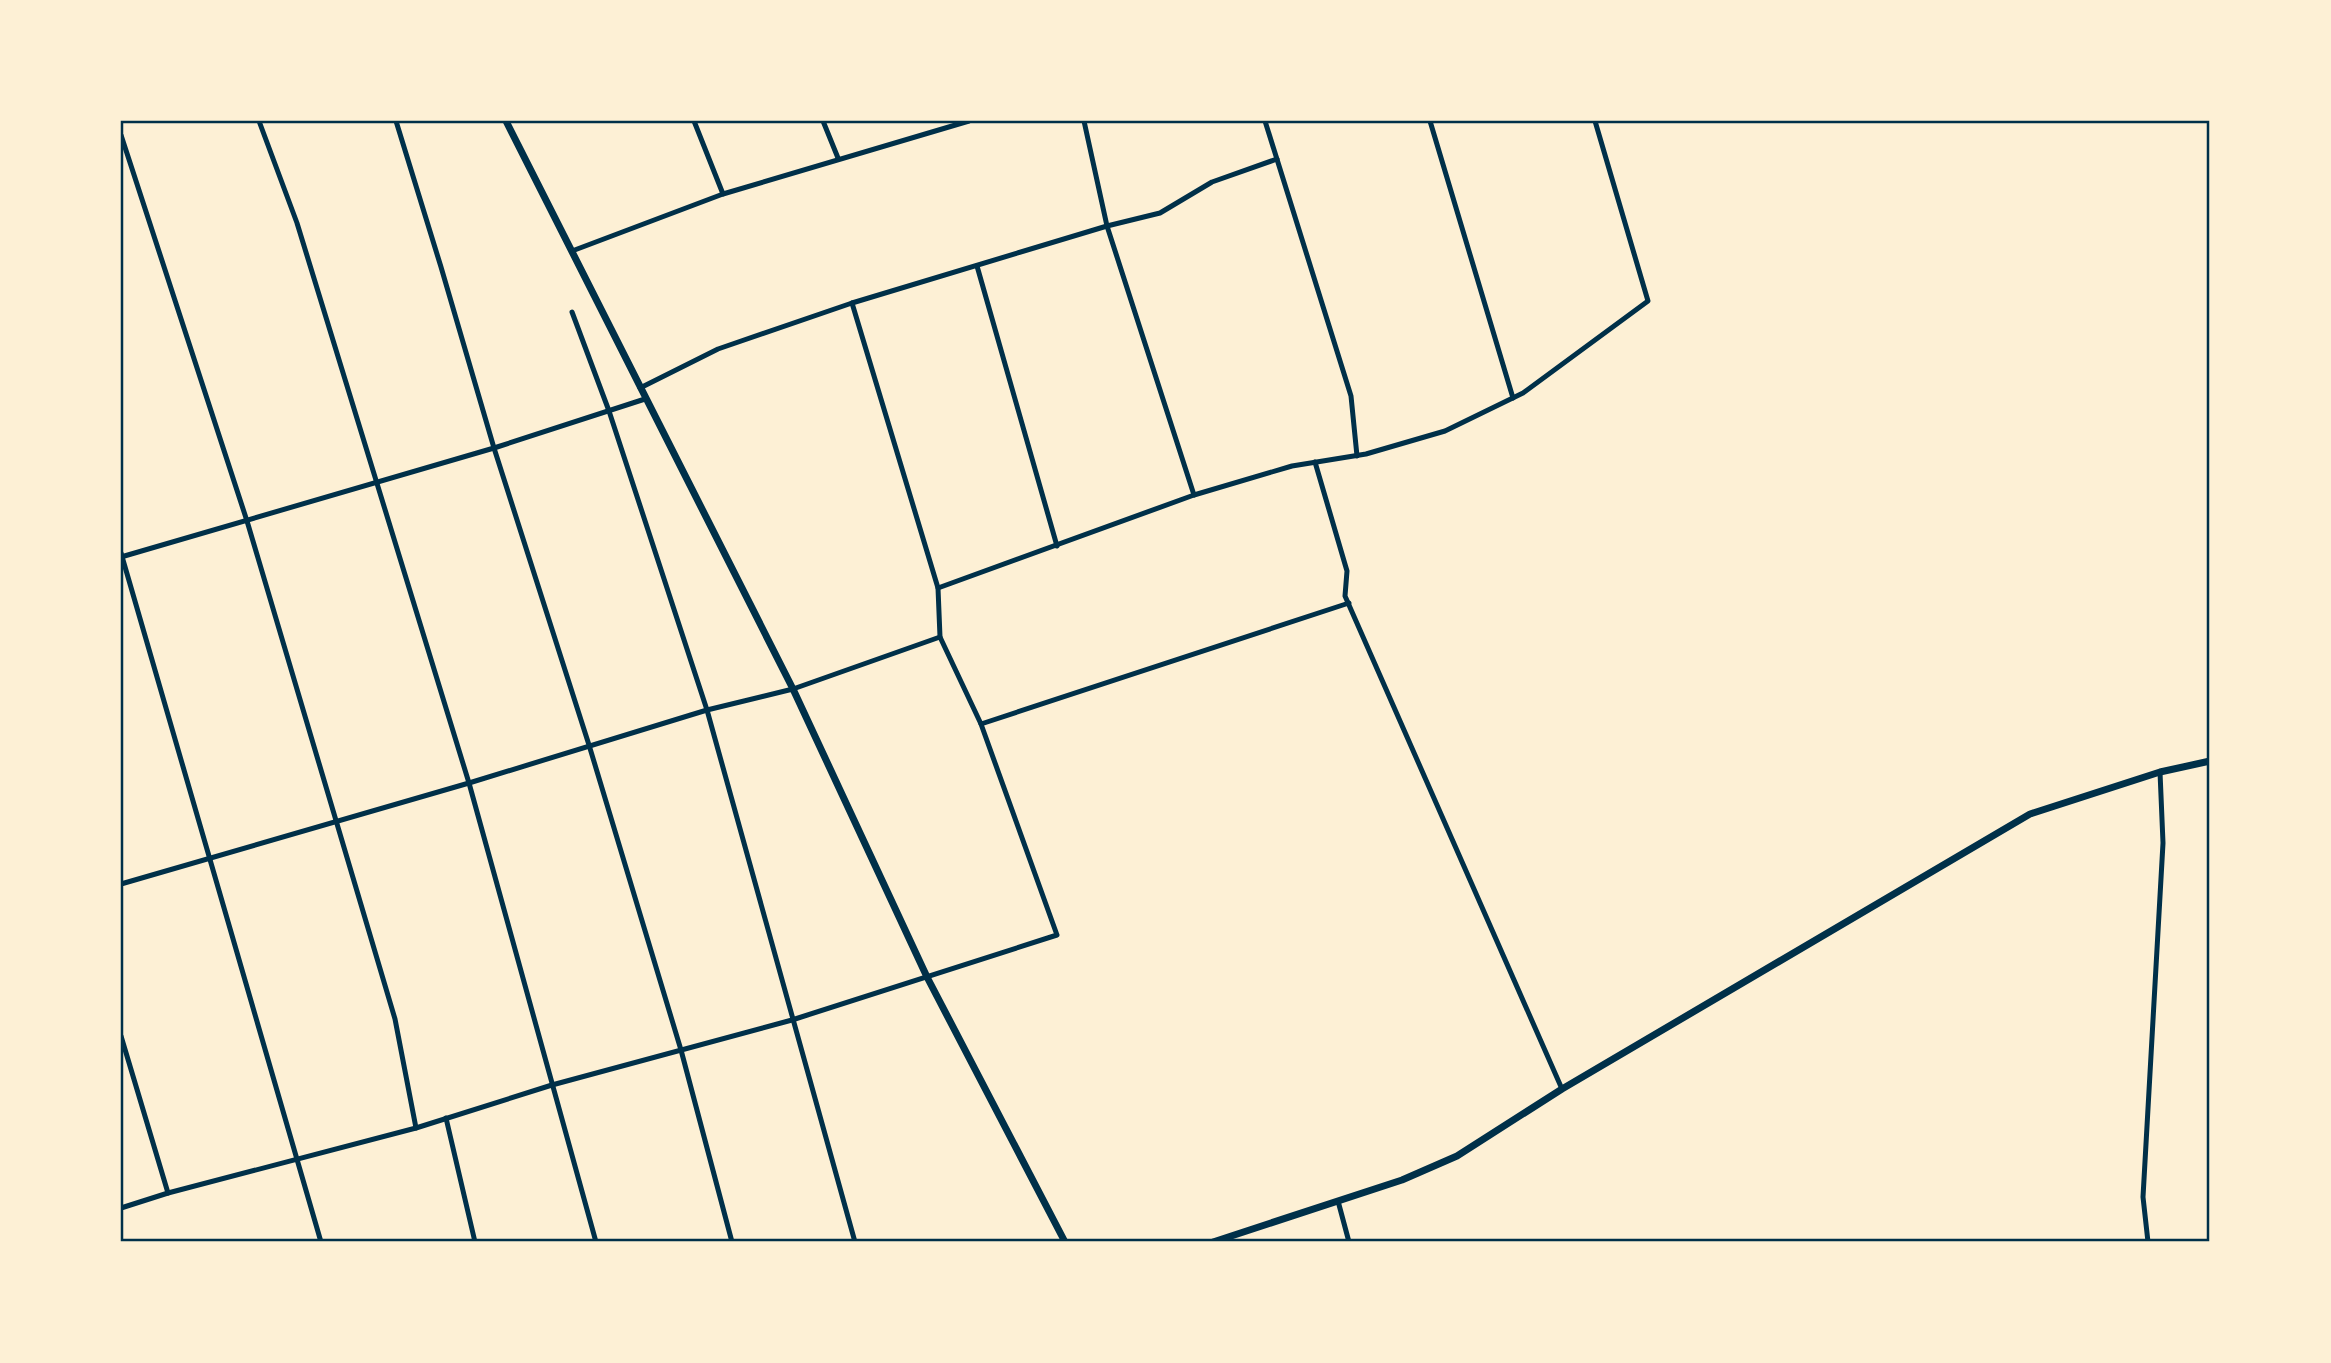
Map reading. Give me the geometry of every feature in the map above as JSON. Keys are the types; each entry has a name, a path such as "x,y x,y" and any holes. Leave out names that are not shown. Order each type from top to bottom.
{"street":[{"path":"259,121 297,223 469,783 596,1242"},
{"path":"396,121 494,448 589,745 681,1050 732,1242"},
{"path":"506,121 793,689 927,977 1065,1242"},
{"path":"694,121 723,194"},
{"path":"823,121 838,158"},
{"path":"572,251 723,194 951,123 968,121"},
{"path":"1084,121 1107,226 1194,495"},
{"path":"1265,121 1351,396 1357,456"},
{"path":"1430,121 1513,398"},
{"path":"938,588 1194,495 1292,466 1357,456 1446,431 1513,398 1648,301 1595,121"},
{"path":"121,135 247,521 395,1019 416,1128"},
{"path":"640,388 718,349 852,303 1107,226 1160,214 1212,182 1277,159"},
{"path":"977,266 1056,546"},
{"path":"121,1208 168,1193 416,1128 552,1085 792,1020 1056,935 981,724 940,637 938,588 852,303"},
{"path":"572,312 610,411 707,710 855,1242"},
{"path":"321,1242 121,555 494,448 645,399"},
{"path":"1315,462 1347,571 1345,596 1562,1089"},
{"path":"981,724 1349,603"},
{"path":"121,884 469,783 707,710 793,689 940,637"},
{"path":"1213,1242 1402,1180 1457,1156 1562,1089 2030,814 2160,772 2210,761"},
{"path":"2148,1242 2143,1197 2163,843 2160,772"},
{"path":"121,1036 168,1193"},
{"path":"446,1118 475,1242"},
{"path":"1338,1201 1349,1242"}]}
